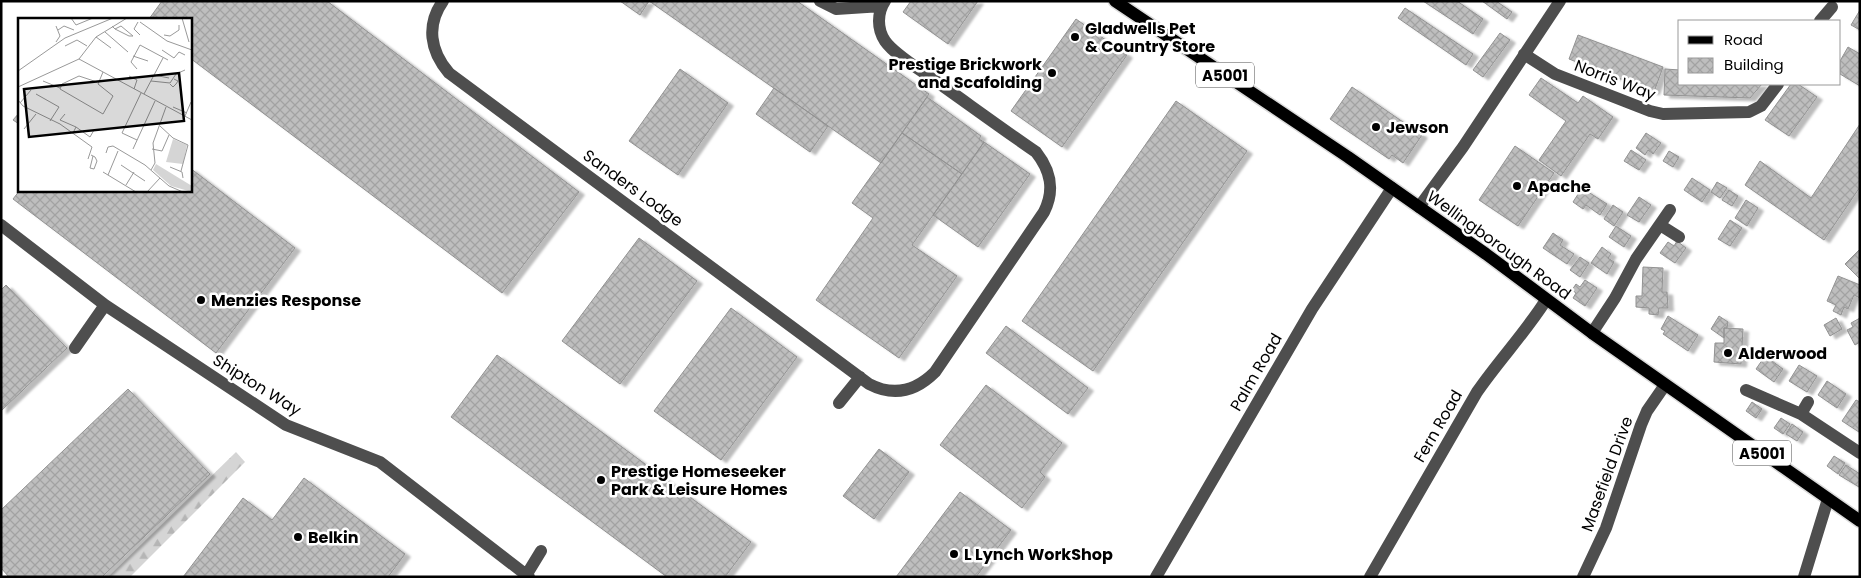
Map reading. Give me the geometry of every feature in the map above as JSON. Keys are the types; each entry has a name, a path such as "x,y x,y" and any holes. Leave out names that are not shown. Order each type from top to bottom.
{"main road":[{"name":"Wellingborough Road","path":"1115,1 1392,188 1665,385 1860,521"}],"street":[{"name":"Sanders Lodge","path":"443,1 433,20 431,38 440,63 448,73 879,390 892,392 917,387 935,372 1044,212 1050,195 1051,180 1046,165 1036,152 908,62 886,43 881,33 879,22 883,4 836,9 820,1"},
{"path":"1419,207 1560,1"},
{"path":"1821,20 1832,7"},
{"name":"Norris Way","path":"1524,54 1555,74 1650,112 1663,114 1749,112 1762,106 1777,85"},
{"name":"Palm Road","path":"1156,577 1312,310 1392,188"},
{"path":"1592,333 1615,298 1636,258 1670,210"},
{"name":"Shipton Way","path":"1,225 105,305 286,425 380,462 528,576 541,551"},
{"path":"1660,225 1679,236"},
{"name":"Fern Road","path":"1370,577 1477,392 1491,370 1508,354 1546,300"},
{"path":"75,348 105,305"},
{"path":"840,403 860,377"},
{"name":"Masefield Drive","path":"1583,577 1606,528 1641,425 1651,405 1665,385"},
{"path":"1746,390 1801,414 1860,453"},
{"path":"1801,414 1808,402"},
{"path":"1804,577 1828,500"}],"green space":[{"path":"236,452 245,462 130,577 108,577"}],"building":[{"path":"162,1 327,1 579,192 502,293 191,59 191,18 150,18"},
{"path":"620,1 649,1 640,15"},
{"path":"649,1 797,1 929,94 881,163"},
{"path":"911,1 978,1 948,44 903,12"},
{"path":"1423,1 1457,1 1483,19 1473,34"},
{"path":"1482,1 1496,1 1512,12 1507,19"},
{"path":"1405,8 1473,54 1466,65 1398,18"},
{"path":"1860,10 1860,30 1851,25"},
{"path":"1076,19 1127,55 1062,147 1011,111"},
{"path":"1500,33 1510,40 1483,77 1473,70"},
{"path":"1578,35 1663,67 1654,92 1569,59"},
{"path":"1848,47 1860,54 1860,86 1841,75 1841,59"},
{"path":"680,69 728,103 678,175 629,141"},
{"path":"1665,69 1678,70 1678,85 1761,85 1750,98 1664,95"},
{"path":"1541,78 1578,103 1583,96 1613,117 1598,139 1590,134 1561,176 1539,160 1566,121 1529,95"},
{"path":"1790,85 1799,85 1817,97 1789,136 1765,120"},
{"name":"Jewson","path":"1352,87 1422,135 1403,163 1392,155 1389,159 1330,119"},
{"path":"774,88 828,126 810,152 756,114"},
{"path":"927,97 981,136 979,139 984,142 962,174 902,133"},
{"path":"1176,101 1247,151 1093,371 1022,321"},
{"path":"18,114 18,123 13,120"},
{"path":"1860,124 1860,187 1824,240 1745,185 1760,161 1811,198"},
{"path":"902,133 962,174 912,245 957,276 899,358 816,300 873,218 852,203"},
{"path":"1646,133 1661,143 1653,154 1648,150 1645,155 1636,148"},
{"path":"984,142 1030,174 978,247 933,215"},
{"name":"Apache","path":"1515,146 1554,173 1518,226 1479,200"},
{"path":"1631,150 1646,160 1639,170 1624,161"},
{"path":"1669,151 1679,157 1673,167 1663,161"},
{"name":"Menzies Response","path":"191,169 295,248 216,353 13,199 19,191 191,191"},
{"path":"1692,178 1710,190 1702,202 1684,190"},
{"path":"1717,182 1727,188 1720,198 1711,192"},
{"path":"1582,188 1607,204 1600,215 1586,205 1583,209 1573,202"},
{"path":"1729,190 1738,196 1732,206 1722,200"},
{"path":"1639,197 1651,205 1639,222 1627,215"},
{"path":"1746,200 1758,208 1747,226 1735,218"},
{"path":"1613,205 1623,212 1614,226 1604,219"},
{"path":"1730,220 1742,228 1730,246 1718,239"},
{"path":"1616,226 1631,236 1624,247 1609,237"},
{"path":"1553,233 1563,240 1560,245 1574,254 1567,264 1543,248"},
{"path":"639,238 697,281 620,384 562,341"},
{"path":"1677,241 1686,248 1675,263 1660,253 1668,242 1674,246"},
{"path":"1602,247 1611,254 1608,258 1614,262 1607,274 1591,263"},
{"path":"1860,249 1860,279 1845,264"},
{"path":"1580,257 1589,263 1580,277 1570,270"},
{"path":"1643,267 1663,268 1662,292 1667,292 1668,308 1659,308 1658,315 1649,314 1649,308 1636,307 1636,296 1642,296"},
{"path":"1838,276 1860,285 1860,298 1854,295 1848,309 1844,307 1841,315 1833,311 1836,305 1827,301"},
{"path":"1585,280 1597,288 1585,306 1573,298 1576,293 1572,290 1576,284 1580,287"},
{"path":"6,285 67,348 1,411 1,290"},
{"path":"731,308 797,357 721,460 654,411"},
{"path":"1668,316 1698,335 1688,351 1663,334 1665,331 1661,329"},
{"path":"1719,316 1728,322 1727,328 1724,328 1724,338 1711,329"},
{"path":"1836,318 1842,329 1830,336 1824,325"},
{"path":"1860,318 1860,342 1855,345 1847,330 1853,327 1851,323"},
{"path":"1006,326 1088,388 1068,414 986,353"},
{"name":"Alderwood","path":"1724,328 1743,329 1741,364 1714,362 1715,343 1724,343"},
{"name":"Prestige Homeseeker Park & Leisure Homes","path":"497,355 751,542 725,577 667,577 451,417"},
{"path":"1765,356 1783,369 1774,382 1756,369"},
{"path":"1799,365 1817,376 1807,392 1789,381"},
{"path":"1827,381 1846,394 1837,408 1818,395"},
{"path":"986,385 1062,443 1040,472 1045,477 1022,508 940,445"},
{"path":"128,389 210,474 102,577 9,577 1,568 1,510"},
{"path":"1856,400 1860,402 1859,432 1842,421"},
{"path":"1752,402 1762,409 1756,418 1746,411"},
{"path":"1781,418 1790,424 1783,434 1774,428"},
{"path":"1792,424 1803,432 1797,441 1786,434"},
{"path":"879,449 909,472 874,519 843,496"},
{"path":"1834,456 1845,463 1838,474 1827,466"},
{"path":"1846,465 1860,474 1859,487 1839,475"},
{"name":"Belkin","path":"304,478 405,554 388,577 183,577 243,498 272,520"},
{"name":"L Lynch WorkShop","path":"960,492 1011,530 976,577 896,577"}],"place":[{"name":"Gladwells Pet & Country Store","path":"1075,37"},
{"name":"Prestige Brickwork and Scafolding","path":"1052,73"},
{"name":"Jewson","path":"1376,127"},
{"name":"Apache","path":"1517,186"},
{"name":"Menzies Response","path":"201,300"},
{"name":"Alderwood","path":"1728,353"},
{"name":"Prestige Homeseeker Park & Leisure Homes","path":"601,480"},
{"name":"Belkin","path":"298,537"},
{"name":"L Lynch WorkShop","path":"954,554"}]}
